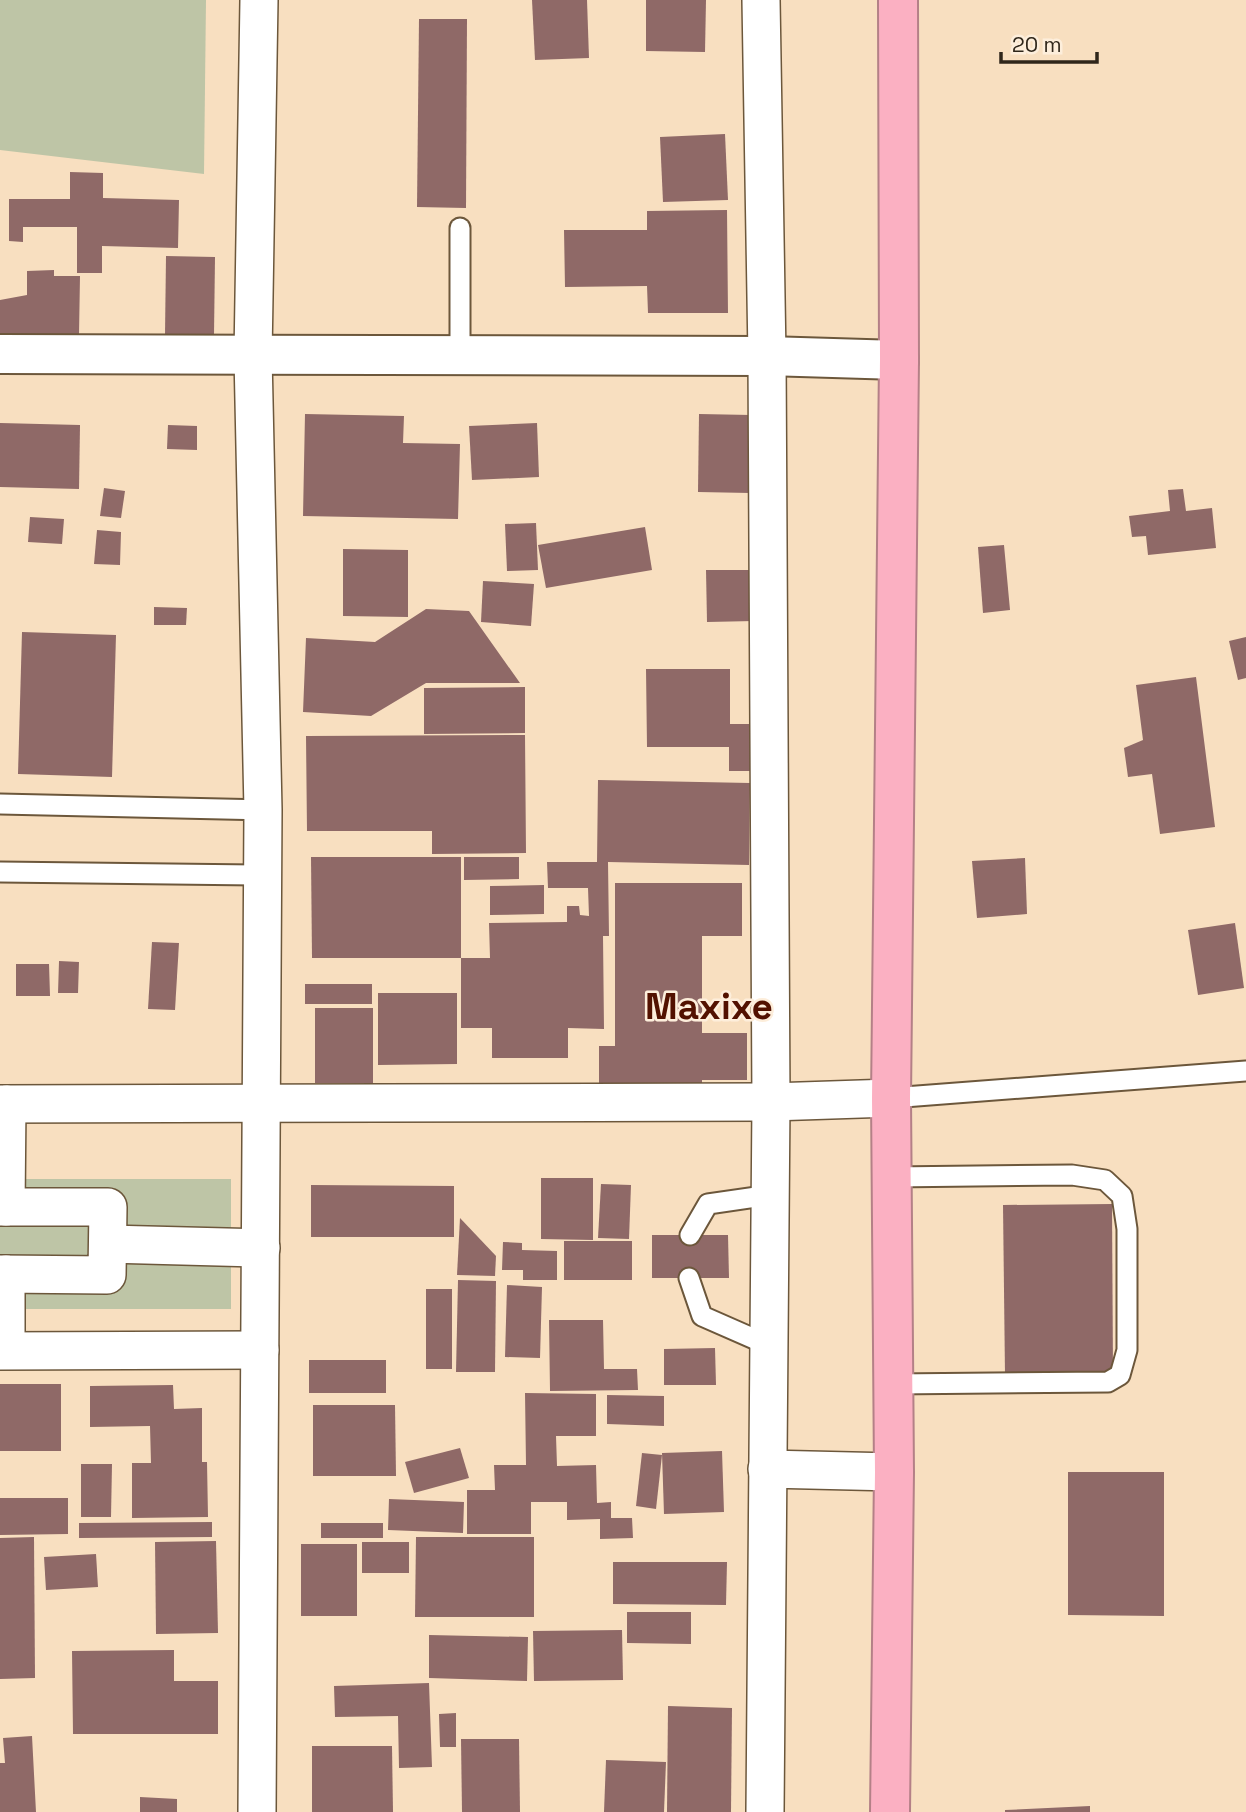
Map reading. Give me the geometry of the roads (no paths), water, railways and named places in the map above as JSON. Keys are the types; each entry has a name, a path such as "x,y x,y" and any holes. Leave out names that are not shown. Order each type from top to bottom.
{"highway":[{"path":"890,1812 894,1472 891,1098 900,360 898,0"}],"main road":[{"path":"0,354 767,356 900,360"}],"street":[{"path":"257,1812 263,810 253,356 259,0"},
{"path":"761,0 767,356 771,1102 765,1812"},
{"path":"260,1350 4,1348 3,1274 107,1275 108,1207 3,1208 4,1104 771,1102 891,1098"},
{"path":"108,1244 261,1248"},
{"path":"768,1469 894,1472"}],"lane":[{"path":"460,228 460,356"},
{"path":"0,804 263,810"},
{"path":"0,872 262,875"},
{"path":"891,1098 1246,1071"},
{"path":"891,1177 1072,1175 1104,1180 1122,1196 1127,1229 1127,1350 1120,1375 1108,1382 894,1384"},
{"path":"690,1235 708,1204 770,1195"},
{"path":"689,1278 702,1316 768,1345"}],"district":[{"name":"Maxixe","path":"709,1006"}]}
